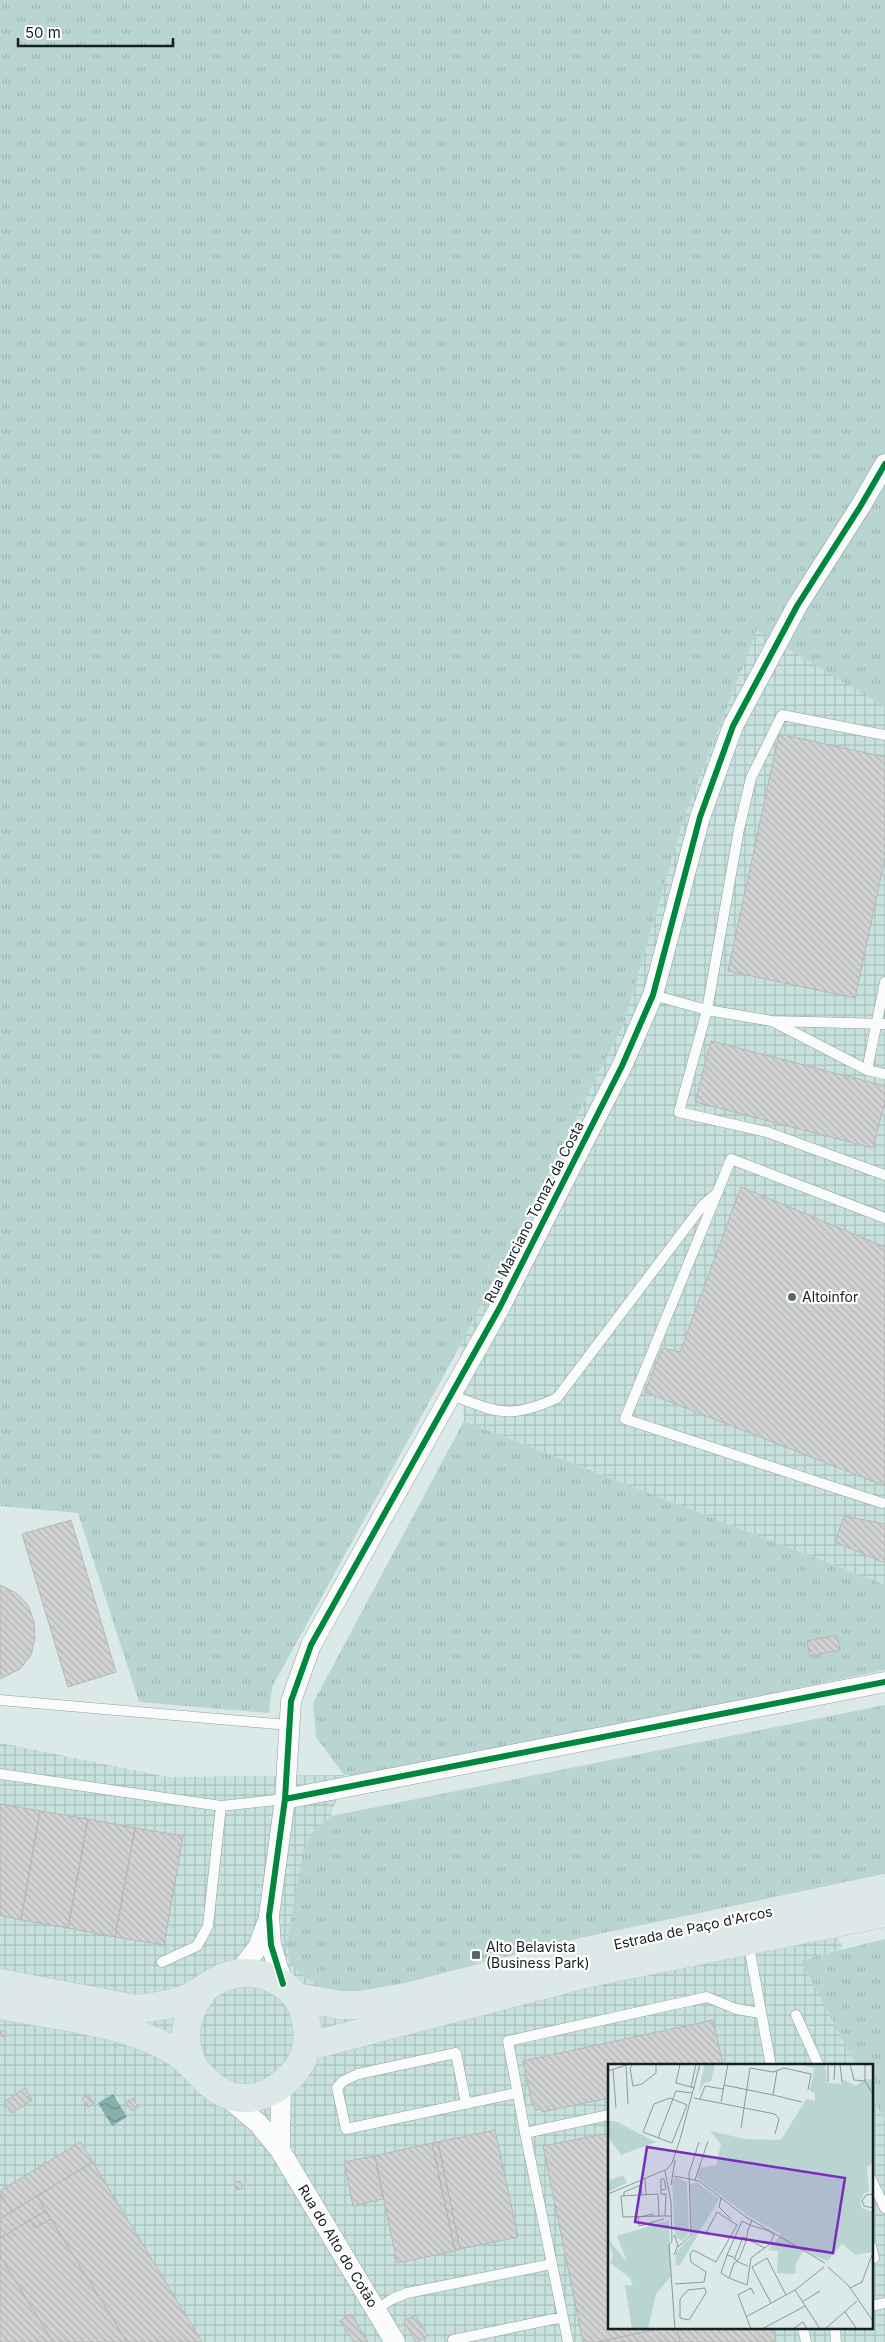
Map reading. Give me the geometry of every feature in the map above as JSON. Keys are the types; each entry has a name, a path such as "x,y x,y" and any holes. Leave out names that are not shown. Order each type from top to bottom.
{"main road":[{"name":"Estrada de Paço d'Arcos","path":"0,1983 136,2009 171,2004 205,1988 217,1980 238,1974 257,1974 290,1990 340,2006 360,2005 397,1998 591,1950 885,1888"},
{"name":"Estrada de Paço d'Arcos","path":"306,2047 589,1973 885,1913"},
{"name":"Estrada de Paço d'Arcos","path":"195,2069 186,2049 186,2027 190,2010 205,1988"},
{"path":"225,2095 242,2098 259,2096 281,2085 302,2063 308,2030 304,2011 290,1990"},
{"name":"Estrada de Paço d'Arcos","path":"0,2005 133,2033 175,2052 187,2060 225,2095"}],"street":[{"name":"Rua Marciano Tomaz da Costa","path":"290,1990 271,1945 269,1916 285,1799 290,1702 311,1645 450,1395 553,1204 622,1066 653,995 700,818 733,726 797,606 885,464"},
{"path":"285,1799 885,1682"},
{"name":"Rua Marciano Tomaz da Costa","path":"238,1974 258,1946 269,1916"},
{"path":"280,2150 281,2085"},
{"name":"Rua do Alto do Cotão","path":"225,2095 258,2123 280,2150 395,2342"}],"lane":[{"path":"885,736 782,714 751,778 738,830 707,1010 679,1112 767,1132 885,1175"},
{"path":"867,1070 881,1024 885,982"},
{"path":"653,995 707,1010 772,1021 881,1024"},
{"path":"772,1021 867,1070 885,1074"},
{"path":"882,1503 626,1419 720,1191 731,1158 885,1218"},
{"path":"450,1395 489,1409 517,1413 535,1408 556,1398 703,1205 720,1191"},
{"path":"0,1700 288,1725"},
{"path":"0,1774 221,1806 285,1799"},
{"path":"162,1962 196,1946 208,1926 221,1806"},
{"path":"748,1940 771,2064"},
{"path":"568,2342 517,2093 508,2040 707,1997 736,2009 762,2013"},
{"path":"796,2015 818,2064"},
{"path":"466,2104 456,2053 358,2074 343,2081 338,2088 346,2129 466,2104 517,2093"},
{"path":"525,2133 608,2115"},
{"path":"872,2182 885,2208"},
{"path":"872,2250 874,2258"},
{"path":"376,2310 392,2299 407,2293 552,2264"},
{"path":"872,2306 885,2303"},
{"path":"454,2342 453,2340 563,2317"}],"shaded area":[{"path":"757,630 885,701 885,1585 464,1421 460,1346 624,1023 684,818"},
{"path":"0,1743 168,1777 344,1775 331,1816 312,1832 451,1973 487,1957 535,1951 821,1890 843,1949 801,1960 855,2064 608,2064 608,2330 872,2330 872,2096 885,2121 885,2342 0,2342"}],"green space":[{"path":"0,0 885,0 885,707 757,630 684,818 624,1023 460,1346 272,1687 269,1713 139,1702 78,1513 0,1506"},
{"path":"464,1421 885,1585 885,1670 367,1777 344,1775 316,1737 313,1703"},
{"path":"885,1705 885,1877 535,1951 487,1957 451,1973 355,1995 327,1989 305,1978 290,1962 287,1942 303,1851 312,1832 331,1816"},
{"path":"885,1939 885,2121 872,2096 872,2064 855,2064 801,1960"}],"water":[{"path":"113,2094 127,2117 112,2126 98,2103"}],"building":[{"path":"779,734 885,757 885,858 855,998 728,971"},
{"path":"711,1041 885,1086 885,1101 873,1148 695,1102"},
{"name":"Altoinfor","path":"741,1187 885,1247 885,1486 645,1392 662,1348 680,1352"},
{"path":"844,1516 885,1524 885,1563 835,1542"},
{"path":"71,1520 116,1672 68,1687 22,1534"},
{"path":"0,1585 16,1593 28,1605 34,1621 35,1638 31,1655 20,1669 0,1679"},
{"path":"837,1635 840,1650 810,1656 807,1641"},
{"path":"0,1804 40,1811 21,1920 0,1915"},
{"path":"40,1811 88,1819 68,1928 21,1920"},
{"path":"88,1819 135,1828 115,1937 68,1928"},
{"path":"135,1828 183,1836 164,1945 115,1937"},
{"path":"713,2020 723,2064 608,2064 608,2098 542,2112 542,2109 535,2110 534,2104 532,2104 523,2061"},
{"path":"0,2030 6,2032 5,2037 0,2036"},
{"path":"25,2088 32,2100 12,2113 4,2102"},
{"path":"88,2094 94,2103 88,2107 82,2098"},
{"path":"133,2098 138,2107 132,2111 126,2102"},
{"path":"495,2130 518,2237 460,2249 438,2142"},
{"path":"608,2133 608,2330 654,2330 597,2342 583,2342 543,2146"},
{"path":"80,2142 93,2162 12,2211 0,2195 0,2191"},
{"path":"438,2142 460,2249 455,2251 432,2143"},
{"path":"432,2143 455,2251 397,2263 375,2156"},
{"path":"375,2156 383,2199 353,2206 344,2162"},
{"path":"93,2162 202,2342 127,2342 37,2196"},
{"path":"239,2181 243,2188 237,2190 234,2183"},
{"path":"0,2195 12,2211 0,2219"},
{"path":"37,2196 46,2211 0,2238 0,2219"},
{"path":"46,2211 51,2219 35,2228 30,2220"},
{"path":"51,2219 127,2342 53,2342 0,2256 0,2238 30,2220 35,2228"},
{"path":"0,2256 53,2342 0,2342"},
{"path":"351,2314 368,2342 354,2342 340,2321"},
{"path":"415,2315 428,2336 418,2342 416,2342 404,2321"},
{"path":"654,2330 677,2330 680,2342 597,2342"},
{"path":"677,2330 773,2330 776,2342 680,2342"}],"cycle path":[{"path":"283,1984 271,1945 269,1916 285,1799 291,1701 311,1645 500,1307 622,1066 653,995 700,817 733,726 797,606 885,464"},
{"path":"285,1799 885,1682"}],"place":[{"name":"Altoinfor","path":"792,1297"},
{"name":"Alto Belavista (Business Park)","path":"476,1955"}]}
